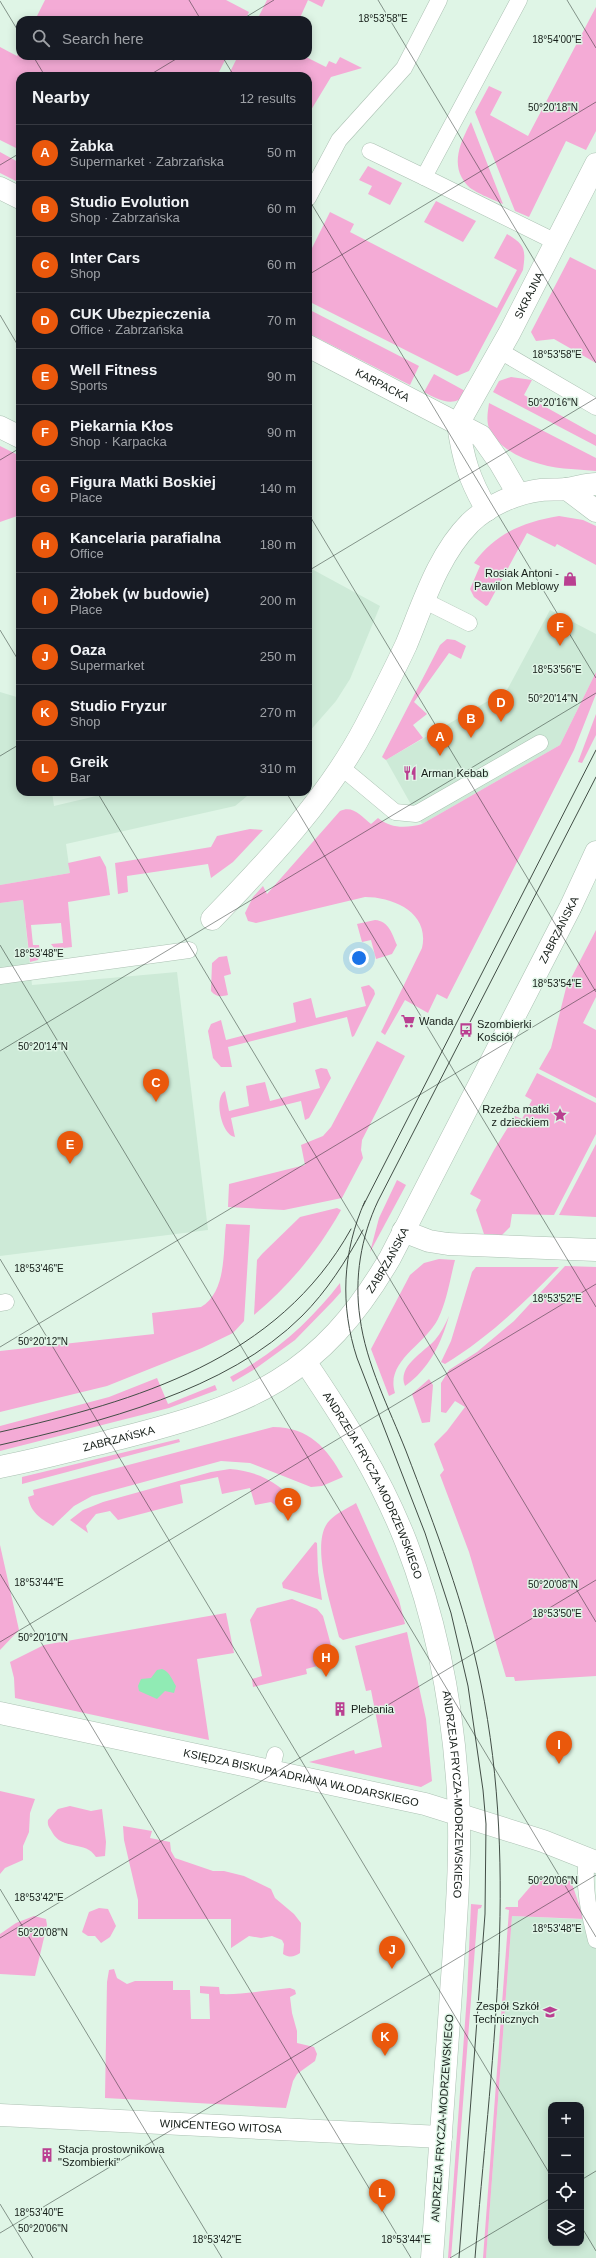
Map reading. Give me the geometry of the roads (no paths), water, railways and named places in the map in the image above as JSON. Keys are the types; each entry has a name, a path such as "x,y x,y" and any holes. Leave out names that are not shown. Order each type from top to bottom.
{"street":[{"name":"SKRAJNA","path":"458,424 500,351 556,242 590,188 596,164"},
{"path":"0,188 16,196"},
{"name":"KARPACKA","path":"312,348 481,436 500,463 518,494"},
{"path":"458,424 463,459 475,489 487,510"},
{"path":"0,426 16,434"},
{"path":"212,919 279,846 341,767 364,728 399,660 425,600 455,542 470,523 487,510 518,494 543,490 566,489 584,484 596,484"},
{"path":"566,489 596,511"},
{"name":"ZABRZAŃSKA","path":"0,1467 172,1425 216,1411 257,1393 291,1374 327,1344 358,1308 373,1287 572,906 596,852"},
{"path":"403,1232 430,1241 448,1244 596,1250"},
{"name":"ANDRZEJA FRYCZA-MODRZEWSKIEGO","path":"306,1363 334,1404 376,1477 405,1540 416,1572 439,1654 450,1712 458,1780 458,1884 432,2258"},
{"name":"KSIĘDZA BISKUPA ADRIANA WŁODARSKIEGO","path":"0,1714 273,1763 425,1804 458,1816 543,1841 591,1860"},
{"name":"WINCENTEGO WITOSA","path":"0,2115 441,2138"}],"lane":[{"path":"312,191 339,140 404,68 439,0"},
{"path":"424,177 519,0"},
{"path":"370,151 556,242"},
{"path":"500,351 596,407"},
{"path":"425,600 469,623"},
{"path":"341,767 395,812 416,814 540,743"},
{"path":"0,976 189,950"},
{"path":"591,1860 586,1896 596,1940"}],"tram line":[{"path":"363,1206 596,750"},
{"path":"475,2258 494,2043 498,1971 500,1899 499,1827 493,1755 481,1684 467,1625 458,1595 428,1508 379,1386 367,1352 358,1303 360,1258 367,1229 378,1201 596,777"},
{"path":"365,1201 357,1220 348,1259 346,1279 348,1319 357,1358 425,1533 451,1613 468,1686 483,1790 486,1824 485,1914 459,2258"},
{"path":"0,1432 102,1406 152,1389 200,1368 244,1343 285,1312 321,1274 351,1229"},
{"path":"0,1445 79,1426 120,1414 200,1384 237,1365 272,1342 302,1316 336,1275 363,1230"}],"place":[{"name":"Rosiak Antoni - Pawilon Meblowy","path":"570,579"},
{"name":"Piekarnia Kłos","path":"560,646"},
{"name":"CUK Ubezpieczenia","path":"501,722"},
{"name":"Studio Evolution","path":"471,738"},
{"name":"Żabka","path":"440,756"},
{"name":"Arman Kebab","path":"410,773"},
{"name":"Wanda","path":"408,1021"},
{"name":"Szombierki Kościół","path":"466,1030"},
{"name":"Inter Cars","path":"156,1102"},
{"name":"Rzeźba matki z dzieckiem","path":"560,1115"},
{"name":"Well Fitness","path":"70,1164"},
{"name":"Figura Matki Boskiej","path":"288,1521"},
{"name":"Kancelaria parafialna","path":"326,1677"},
{"name":"Plebania","path":"340,1709"},
{"name":"Żłobek (w budowie)","path":"559,1764"},
{"name":"Oaza","path":"392,1969"},
{"name":"Zespół Szkół Technicznych","path":"550,2012"},
{"name":"Studio Fryzur","path":"385,2056"},
{"name":"Stacja prostownikowa \"Szombierki\"","path":"47,2155"},
{"name":"Greik","path":"382,2212"}]}
